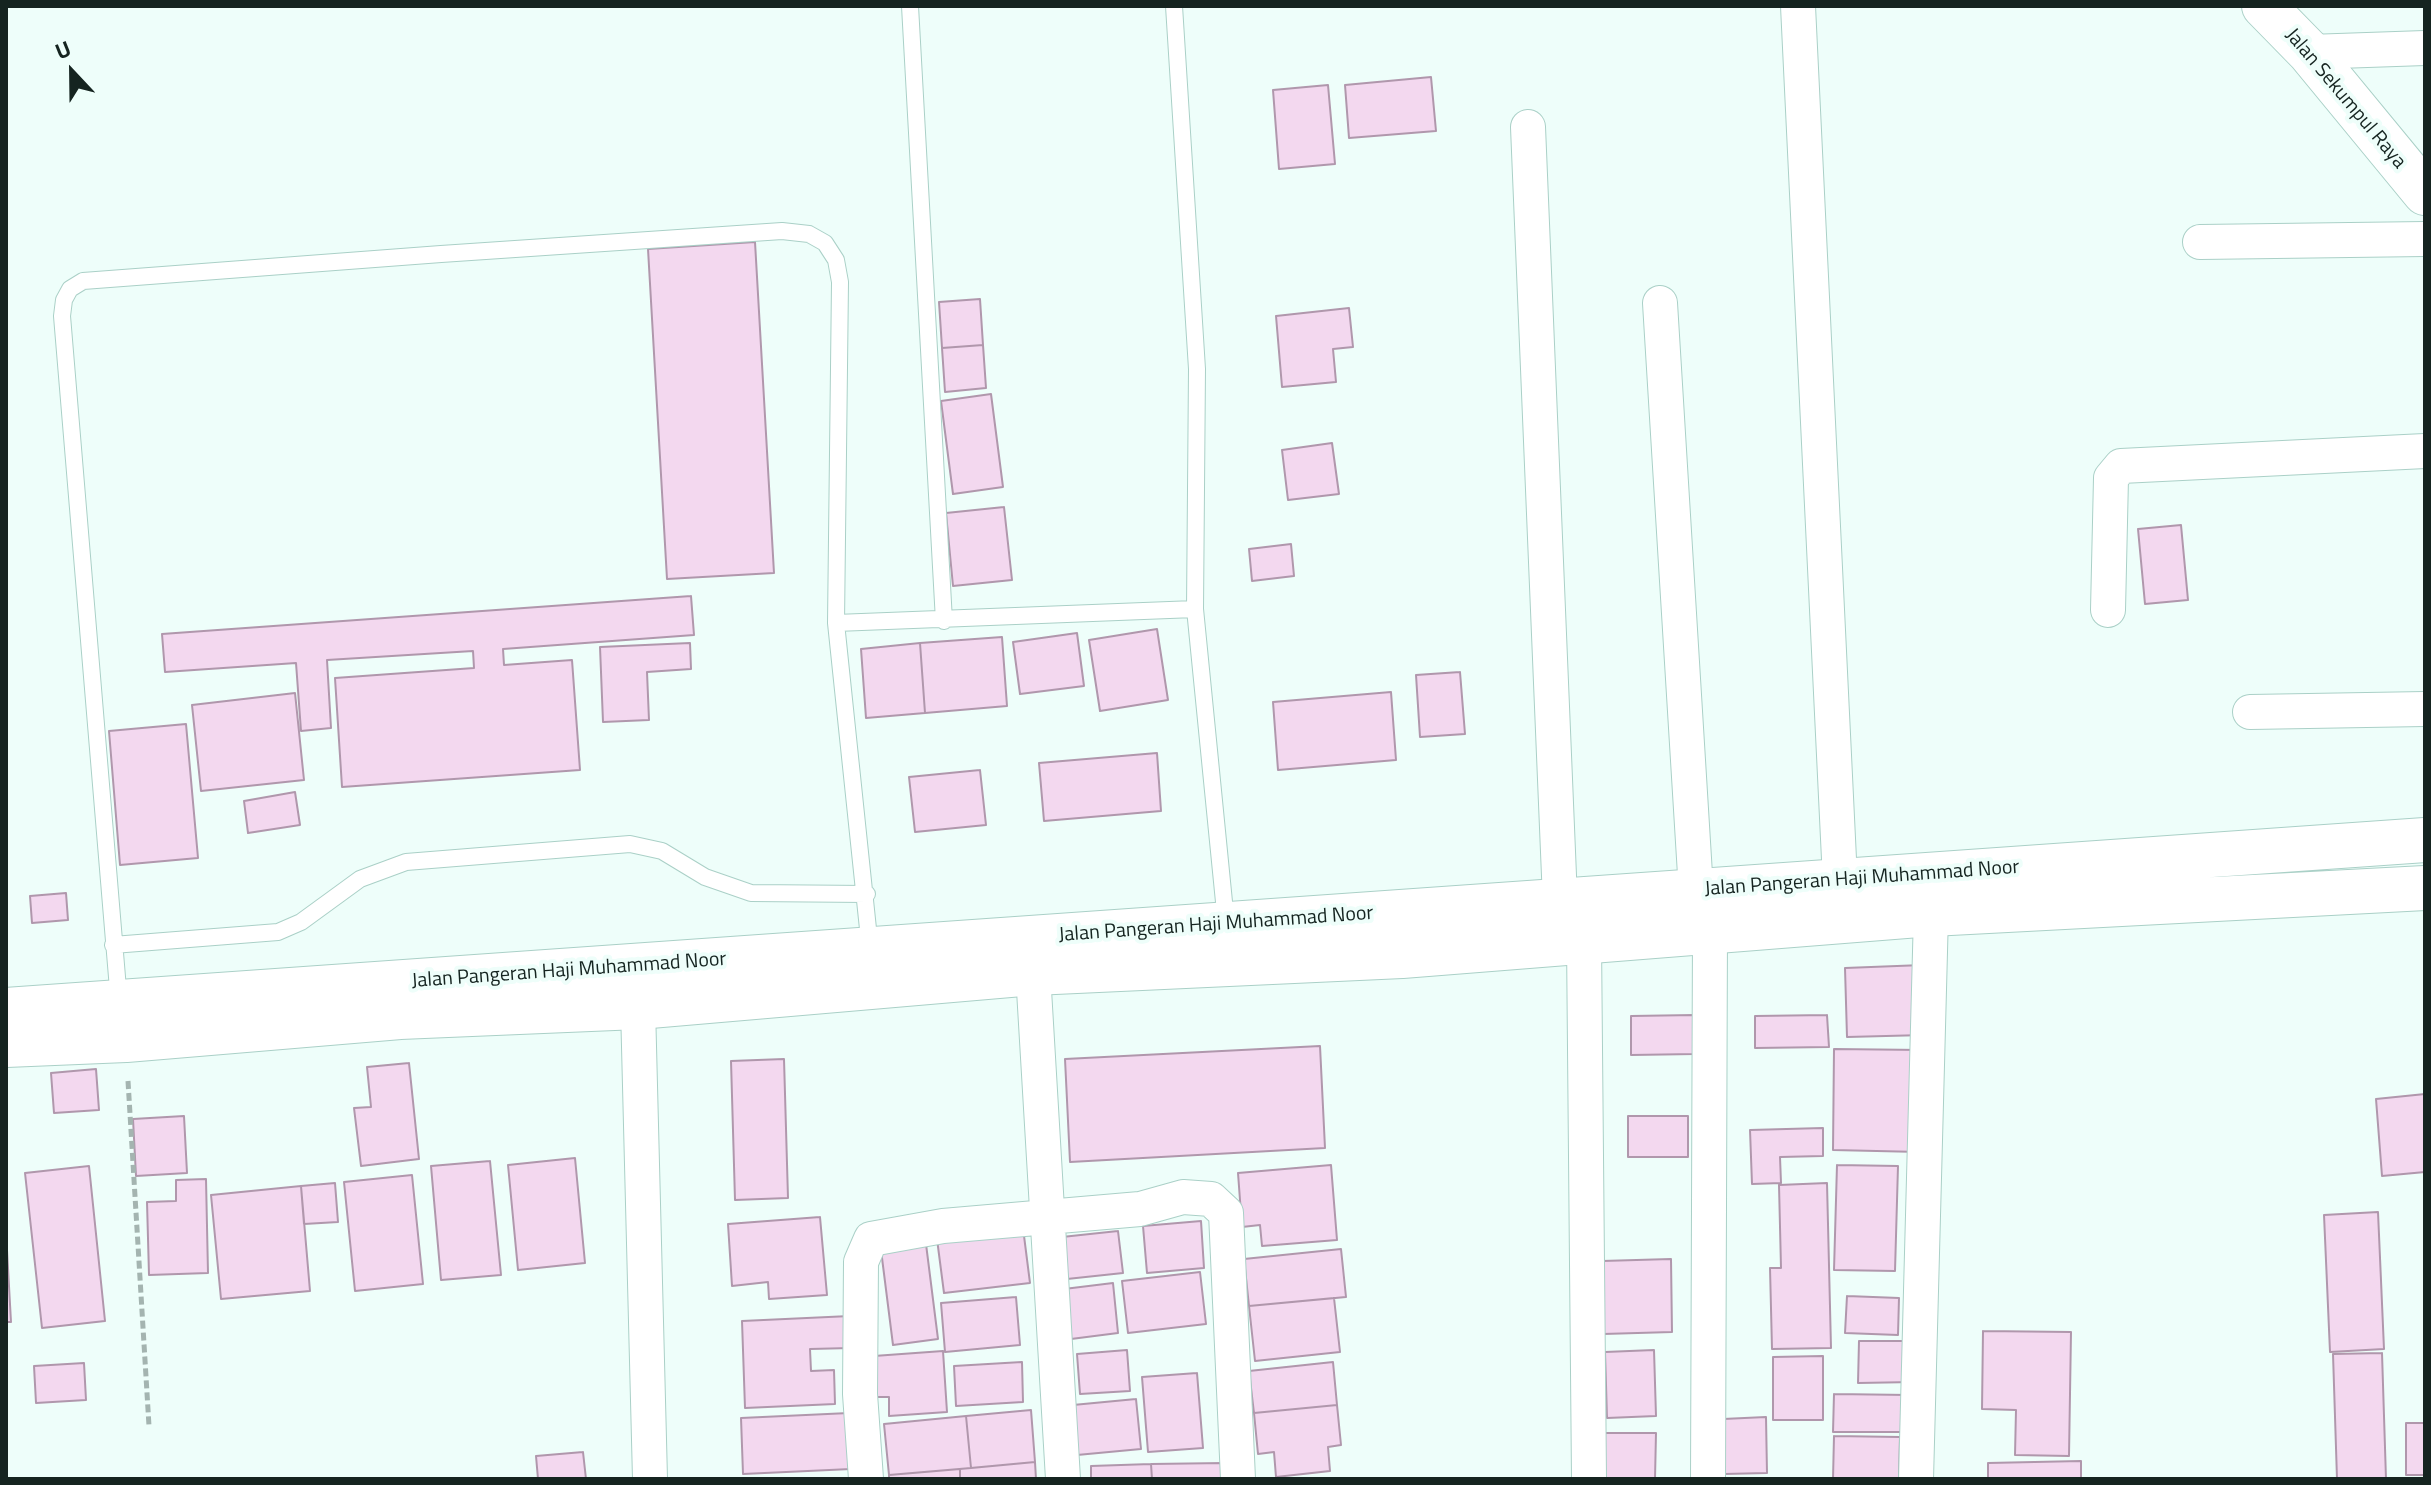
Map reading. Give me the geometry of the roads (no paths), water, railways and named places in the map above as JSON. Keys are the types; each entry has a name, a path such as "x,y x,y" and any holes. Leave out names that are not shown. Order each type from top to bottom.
{"main road":[{"name":"Jalan Sekumpul Raya","path":"2264,6 2309,52 2425,193"},
{"name":"Jalan Pangeran Haji Muhammad Noor","path":"6,1010 142,1020 400,1017 638,1007 1033,973 1402,956 1584,941 1840,880 2425,840"},
{"name":"Jalan Pangeran Haji Muhammad Noor","path":"6,1045 142,1020 870,950 1560,900 1703,912 1931,914 2425,888"},
{"path":"1393,913 1402,956"}],"street":[{"path":"1798,6 1840,880"},
{"path":"2309,52 2425,48"},
{"path":"1528,127 1560,900"},
{"path":"2200,242 2425,239"},
{"path":"1660,303 1703,912 1708,1479"},
{"path":"2108,610 2111,478 2121,466 2425,451"},
{"path":"2250,712 2425,709"},
{"path":"1916,1479 1931,914"},
{"path":"1584,941 1589,1479"},
{"path":"1033,973 1063,1479"},
{"path":"638,1007 650,1479"},
{"path":"866,1479 860,1394 861,1262 871,1239 943,1226 1140,1209 1183,1197 1211,1199 1226,1213 1238,1479"}],"lane":[{"path":"910,6 944,621"},
{"path":"1174,6 1197,369 1195,609 1226,923"},
{"path":"142,1020 113,945 62,316 70,289 83,281 782,231 809,234 825,243 836,260 840,282 836,623 867,894 870,950"},
{"path":"836,623 1195,609"},
{"path":"113,945 278,932 309,917 360,879 406,862 630,844 662,851 705,877 751,893 867,894"}]}
